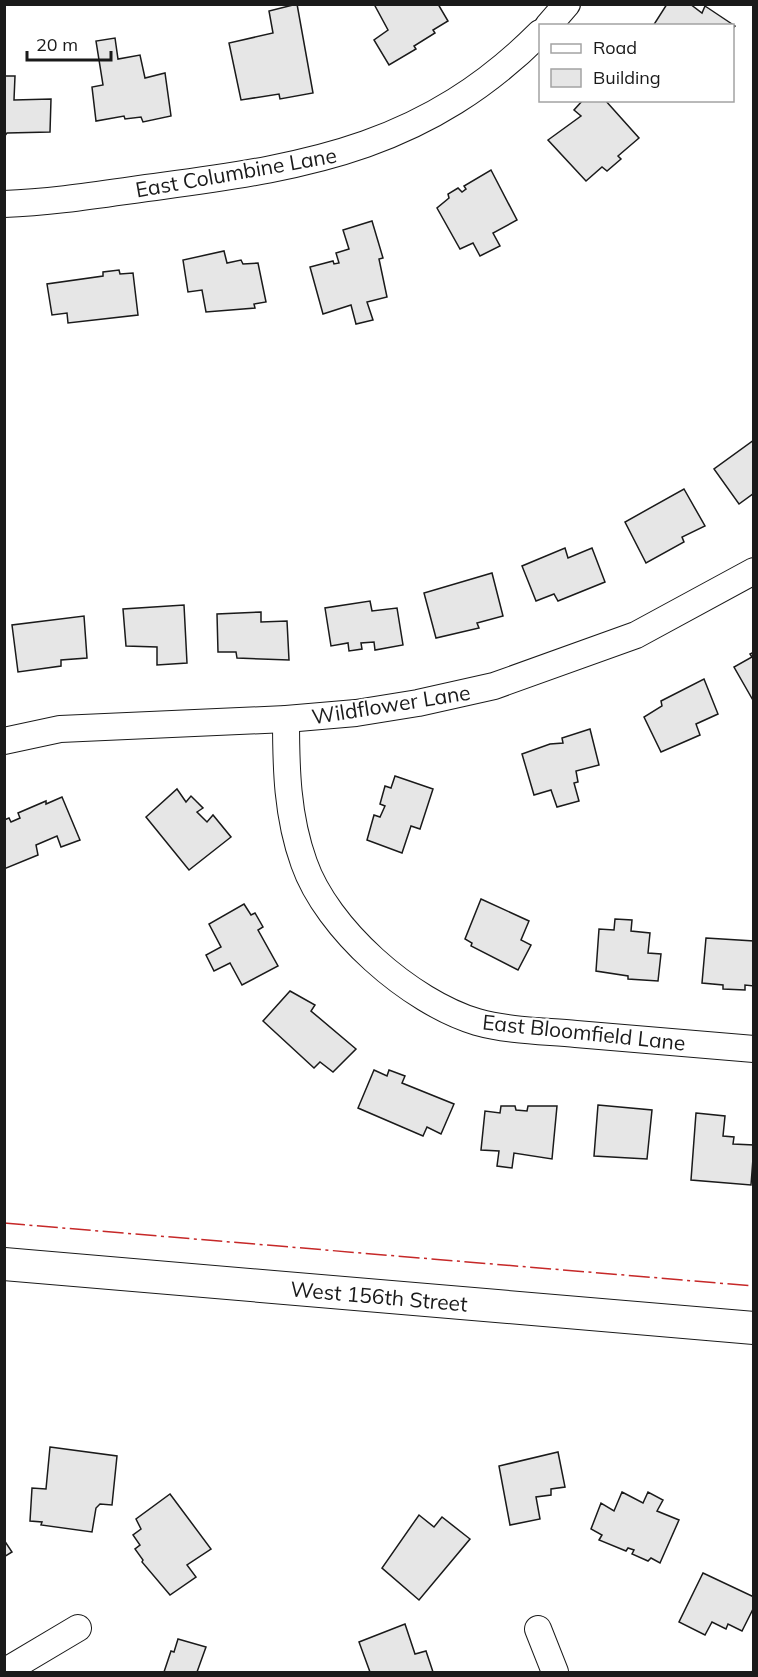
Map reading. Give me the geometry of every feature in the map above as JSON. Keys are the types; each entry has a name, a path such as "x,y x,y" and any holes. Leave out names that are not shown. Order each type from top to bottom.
{"street":[{"path":"550,24 567,4"},
{"name":"East Columbine Lane","path":"4,204 55,202 187,183 306,163 347,152 388,137 471,93 539,34"},
{"name":"Wildflower Lane","path":"4,741 60,729 286,719 356,713 418,703 494,686 636,635 753,571"},
{"name":"East Bloomfield Lane","path":"286,719 288,790 297,840 305,866 334,918 369,956 405,986 437,1005 477,1022 516,1029 753,1049"},
{"name":"West 156th Street","path":"4,1264 753,1328"},
{"path":"4,1672 78,1628"},
{"path":"538,1629 555,1672"}],"building":[{"path":"297,4 313,93 280,99 279,94 241,100 229,43 273,33 269,11"},
{"path":"374,4 438,4 448,21 433,30 435,33 414,46 416,49 389,65 374,40 388,30"},
{"path":"667,4 690,4 702,13 705,6 732,24 654,24"},
{"path":"115,38 118,59 140,55 145,78 165,73 171,116 143,122 141,117 125,119 124,116 96,121 92,87 103,85 96,41"},
{"path":"4,76 15,76 14,100 51,99 50,132 7,133 4,137"},
{"path":"581,102 607,102 639,138 618,156 621,159 607,171 602,167 586,181 548,140 581,116 574,110"},
{"path":"491,170 517,220 493,233 500,246 480,256 473,243 460,249 437,208 449,198 448,194 458,188 462,192 466,189 464,186"},
{"path":"372,221 383,258 379,259 387,297 367,302 373,320 356,324 351,305 323,314 310,267 333,261 334,264 339,263 336,253 349,249 343,230"},
{"path":"224,251 227,263 241,260 243,264 258,263 266,302 254,304 255,308 206,312 202,290 188,292 183,260"},
{"path":"119,270 120,274 133,273 138,315 68,323 67,313 52,315 47,284 103,276 103,272"},
{"path":"754,440 754,493 739,504 714,469"},
{"path":"684,489 705,526 682,537 684,542 646,563 625,522"},
{"path":"565,548 568,558 592,548 605,582 558,601 554,594 536,601 522,566"},
{"path":"492,573 503,616 477,623 479,628 436,638 424,593"},
{"path":"370,601 372,611 397,608 403,645 375,650 374,642 361,643 362,649 349,651 348,643 331,646 325,608"},
{"path":"184,605 187,663 157,665 157,647 126,646 123,609"},
{"path":"261,612 261,622 287,621 289,660 237,658 236,652 218,652 217,614"},
{"path":"84,616 87,658 61,660 61,666 18,672 12,625"},
{"path":"754,652 754,702 734,667 752,657 750,654"},
{"path":"704,679 718,714 696,724 700,735 661,752 644,717 662,706 661,701"},
{"path":"590,729 599,765 576,771 578,782 574,783 579,801 557,807 551,790 534,795 522,754 550,744 563,743 562,738"},
{"path":"395,776 433,789 420,829 411,826 402,853 367,840 374,815 380,817 385,806 380,804 385,786 391,788"},
{"path":"177,789 186,802 191,796 203,808 197,812 207,822 213,815 231,837 189,870 146,817"},
{"path":"62,797 80,840 61,847 57,836 36,845 38,855 4,869 4,820 9,818 11,822 20,818 18,813"},
{"path":"481,899 529,921 521,940 531,945 518,970 471,946 472,943 465,939"},
{"path":"244,904 251,915 255,913 263,927 258,930 278,966 242,985 230,963 214,971 206,955 221,947 209,924"},
{"path":"615,919 632,920 631,931 650,933 648,953 661,954 658,981 628,979 628,976 596,971 599,929 614,930"},
{"path":"706,938 754,941 754,986 745,985 745,990 723,989 723,985 702,983"},
{"path":"290,991 315,1005 311,1011 356,1049 333,1072 320,1062 314,1068 263,1021"},
{"path":"374,1070 387,1076 389,1070 405,1076 402,1083 454,1104 441,1134 427,1127 423,1136 358,1108"},
{"path":"598,1105 652,1110 647,1159 594,1156"},
{"path":"501,1106 515,1106 516,1110 527,1111 528,1106 557,1106 552,1159 514,1153 512,1168 497,1166 499,1151 481,1150 485,1111 500,1113"},
{"path":"696,1113 725,1116 723,1136 734,1137 733,1144 754,1145 751,1185 691,1180"},
{"path":"50,1447 117,1456 112,1505 100,1504 96,1508 92,1532 41,1525 42,1522 30,1521 32,1488 46,1489"},
{"path":"558,1452 565,1487 551,1489 551,1495 536,1497 540,1519 510,1525 499,1466"},
{"path":"622,1492 643,1503 648,1492 663,1500 657,1511 679,1520 660,1563 651,1558 648,1561 632,1554 634,1550 628,1548 626,1551 599,1540 602,1535 591,1529 601,1503 614,1511"},
{"path":"170,1494 211,1549 187,1565 196,1577 170,1595 142,1562 143,1560 135,1549 140,1545 133,1535 141,1529 136,1519"},
{"path":"419,1515 434,1527 442,1517 470,1539 419,1600 382,1568"},
{"path":"4,1540 12,1552 4,1557"},
{"path":"703,1573 754,1597 754,1607 742,1631 728,1624 726,1629 712,1622 705,1635 679,1622"},
{"path":"405,1624 415,1654 426,1651 433,1672 370,1672 359,1642"},
{"path":"178,1639 206,1647 197,1672 164,1672"}],"power":[{"path":"4,1223 754,1286"}]}
